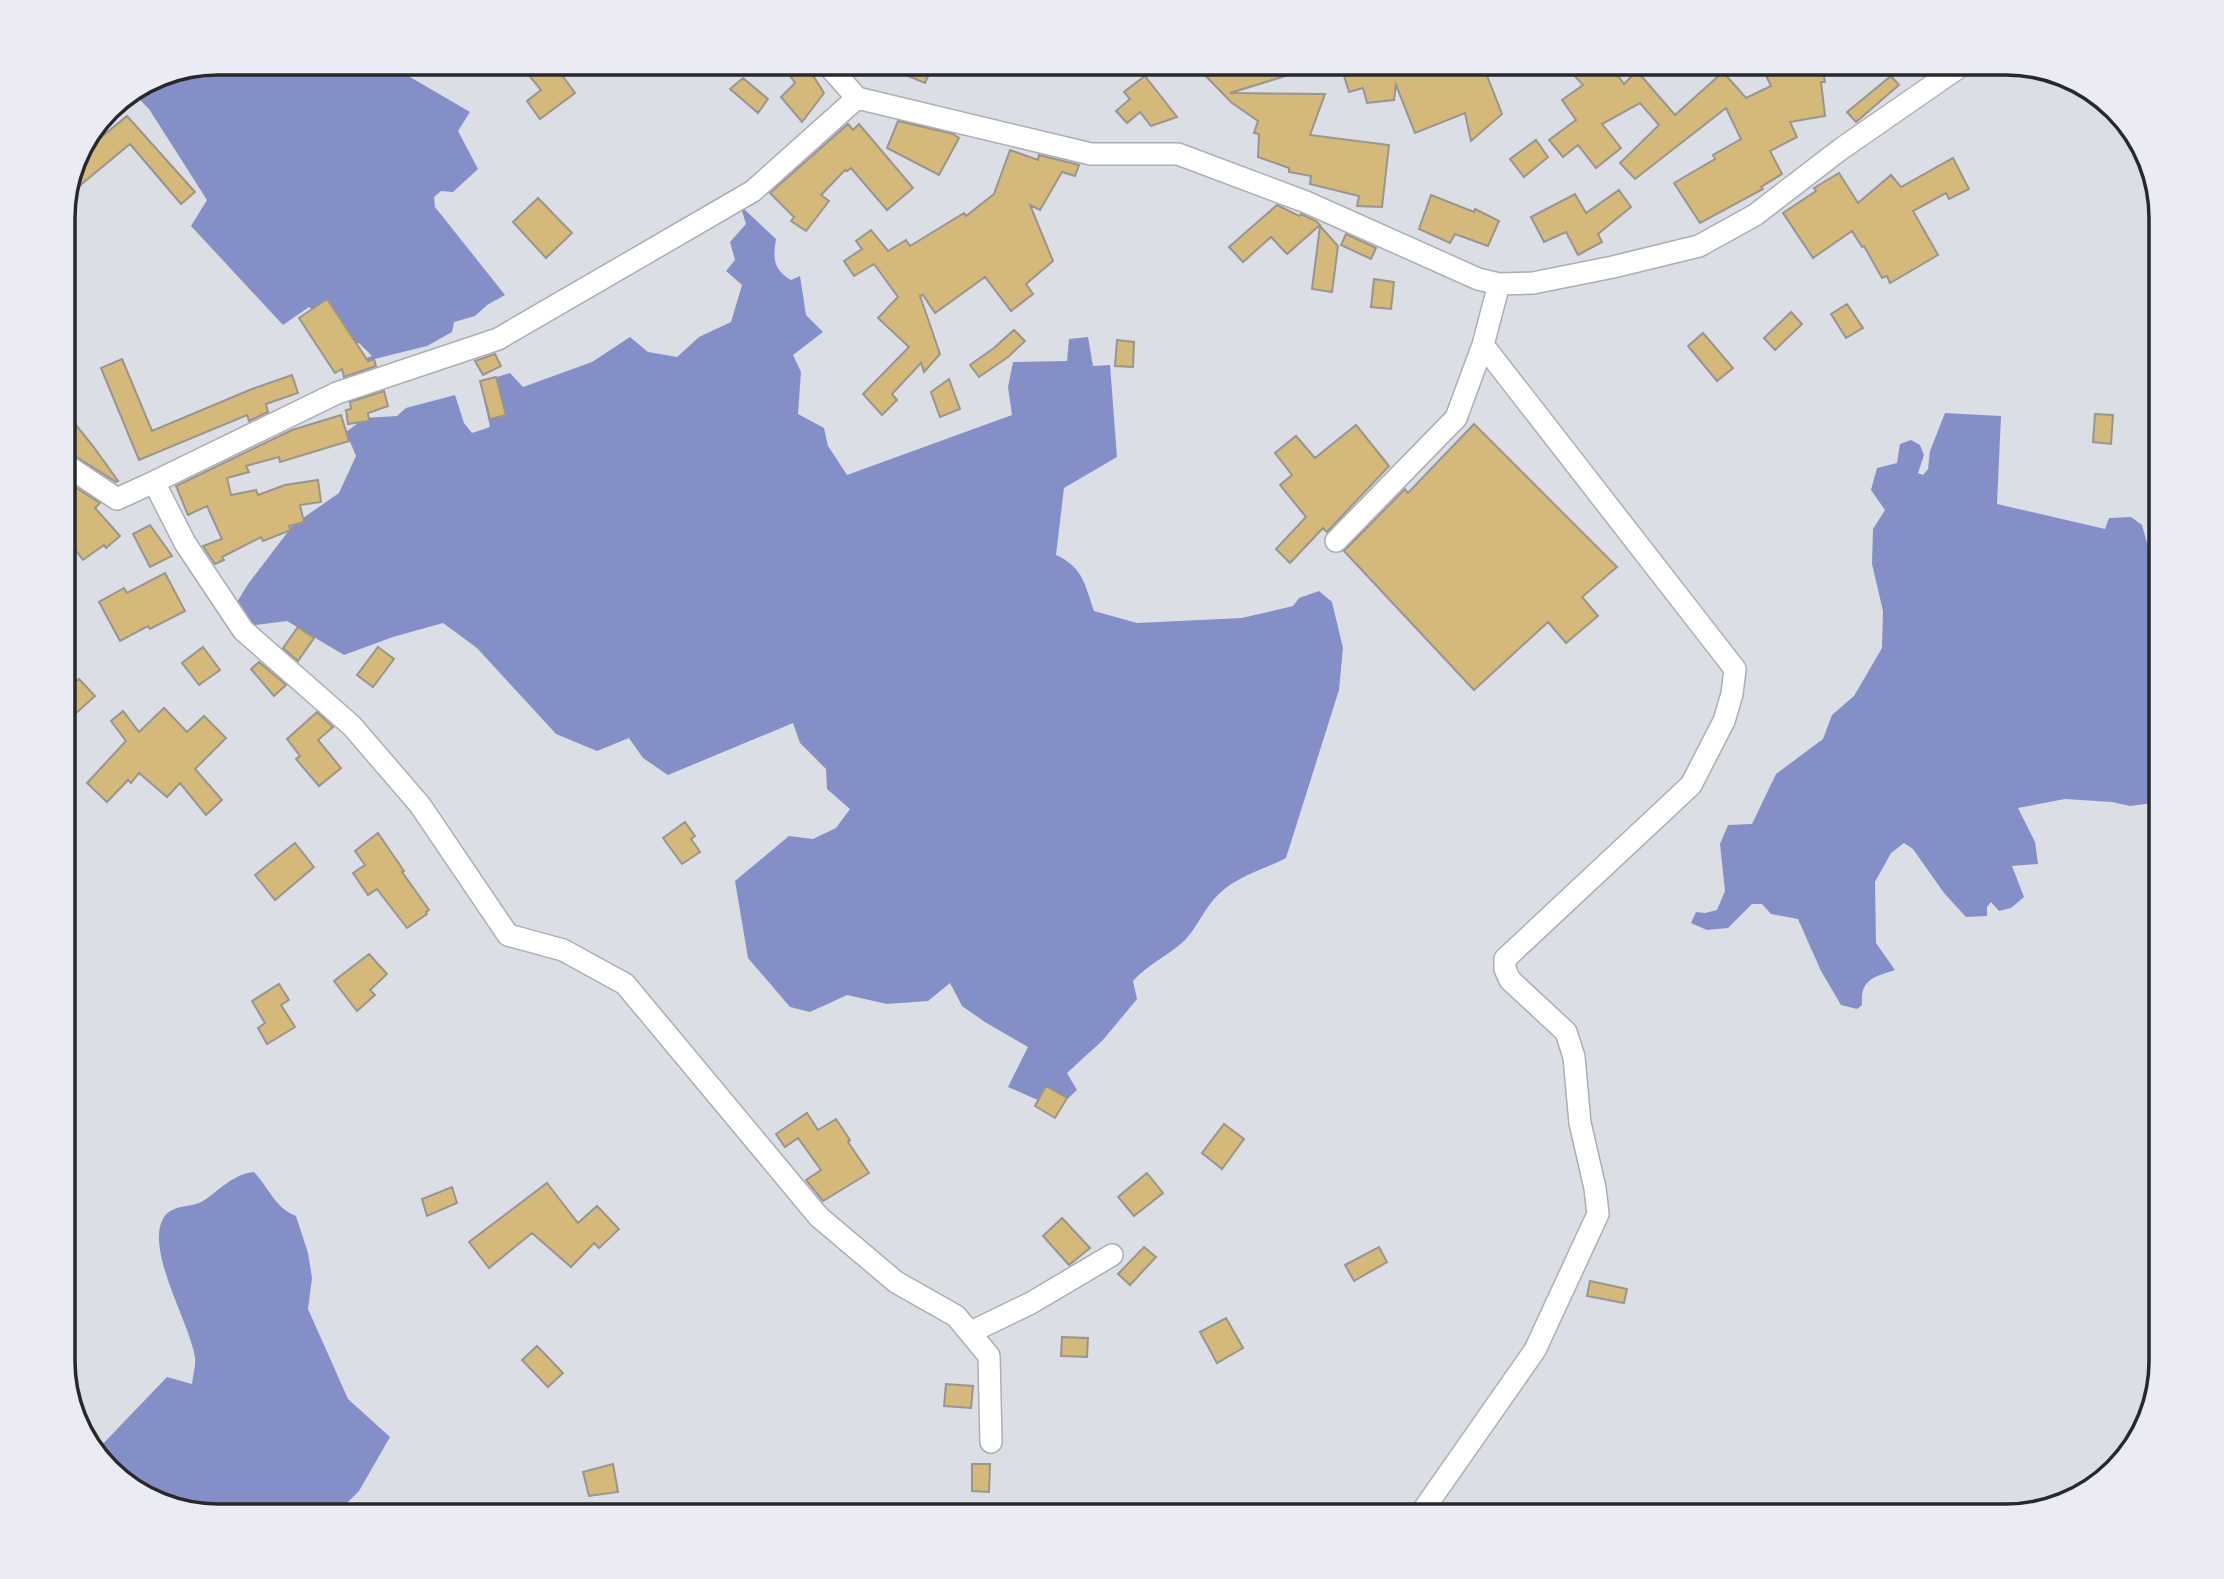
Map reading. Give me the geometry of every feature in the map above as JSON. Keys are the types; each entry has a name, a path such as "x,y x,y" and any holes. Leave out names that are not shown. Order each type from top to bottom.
{"street":[{"path":"837,75 857,98 1091,155 1178,154 1306,202 1478,279 1499,284 1533,283 1699,246 1755,215 1842,149 1948,75"},
{"path":"76,472 117,499 337,393 498,339 753,191 857,98"},
{"path":"1336,541 1456,418 1483,345 1499,284"},
{"path":"1427,1504 1535,1350 1598,1214 1595,1188 1580,1123 1574,1057 1566,1032 1510,980 1505,969 1505,959 1691,785 1724,721 1732,694 1735,669 1483,345"},
{"path":"154,482 185,543 243,630 352,726 420,805 508,935 563,950 625,984 819,1217 895,1282 956,1316 971,1332 989,1356 991,1442"},
{"path":"971,1332 1031,1303 1112,1255"}],"water":[{"path":"407,75 470,112 458,131 478,169 453,192 441,191 434,197 435,207 505,295 487,305 475,316 454,322 452,332 427,346 342,367 372,356 359,343 341,346 319,314 309,307 283,325 191,226 207,200 149,109 139,99 172,83 199,76"},
{"path":"744,209 776,239 775,258 781,272 791,280 800,276 806,315 823,332 793,355 801,372 798,414 824,428 828,446 847,475 1012,415 1008,387 1013,362 1067,361 1069,339 1088,337 1093,366 1110,365 1117,457 1064,488 1056,555 1078,571 1094,611 1137,623 1242,618 1293,606 1299,598 1319,591 1332,602 1343,648 1339,690 1286,858 1244,877 1220,893 1184,941 1133,981 1137,999 1103,1040 1067,1073 1077,1090 1062,1104 1047,1104 1008,1087 1028,1047 962,1006 950,983 928,1001 887,1004 847,995 810,1012 790,1007 748,958 735,881 789,836 813,839 836,828 850,809 827,789 826,769 800,743 793,723 668,775 643,758 629,738 597,751 556,734 477,648 443,623 344,655 287,621 247,626 234,607 293,525 339,493 356,456 346,432 365,418 397,416 406,408 455,395 464,423 472,433 490,427 480,382 510,373 523,387 592,362 630,337 648,352 677,357 699,337 731,322 742,285 726,271 735,260 730,242 746,224 742,211"},
{"path":"1945,413 2001,416 1997,504 2105,529 2109,518 2131,517 2142,525 2149,550 2149,804 2130,806 2065,799 2018,808 2035,842 2038,864 2012,866 2024,897 2011,908 1999,911 1991,902 1987,907 1987,916 1966,917 1944,893 1913,849 1904,843 1891,853 1875,882 1876,943 1895,970 1866,984 1862,1005 1857,1009 1841,1005 1821,971 1798,919 1771,914 1762,904 1752,904 1728,928 1707,930 1691,923 1696,912 1717,910 1725,891 1720,844 1728,825 1752,824 1776,774 1823,739 1832,715 1854,696 1882,648 1883,611 1872,564 1873,529 1885,510 1871,490 1877,468 1897,463 1900,444 1911,440 1920,445 1924,455 1918,473 1923,475 1928,469 1930,451"},
{"path":"254,1172 277,1203 296,1216 308,1253 312,1278 308,1309 348,1399 390,1437 359,1491 346,1504 218,1504 190,1501 147,1485 124,1468 102,1444 167,1377 192,1384 195,1357 163,1265 159,1230 164,1217 172,1210 203,1201 246,1173"}],"building":[{"path":"529,75 562,75 575,93 540,119 527,101 541,90"},
{"path":"789,75 813,75 824,93 802,122 781,97 795,83"},
{"path":"905,75 929,75 925,83"},
{"path":"1205,75 1289,75 1230,93 1325,94 1310,135 1389,145 1382,207 1357,206 1359,196 1310,184 1311,176 1289,172 1289,168 1258,157 1259,134 1254,133 1258,121 1232,103"},
{"path":"1344,75 1487,75 1502,114 1471,141 1465,113 1415,133 1396,85 1394,100 1367,103 1363,88 1349,92"},
{"path":"1574,75 1618,75 1624,84 1633,75 1640,75 1675,115 1720,75 1726,75 1746,98 1771,86 1766,75 1824,75 1825,82 1821,82 1825,116 1790,122 1797,137 1770,151 1782,174 1761,187 1763,189 1700,223 1674,183 1715,159 1713,155 1741,139 1726,108 1635,179 1620,163 1659,125 1640,103 1602,124 1621,148 1596,168 1578,145 1563,157 1549,140 1576,120 1562,100 1583,85"},
{"path":"1145,76 1177,117 1151,126 1140,112 1127,123 1116,111 1130,99 1124,92"},
{"path":"1891,76 1899,85 1856,122 1847,112"},
{"path":"743,78 768,99 758,113 730,89"},
{"path":"127,116 195,192 181,204 130,144 79,186 86,163 99,139"},
{"path":"898,121 953,134 959,138 939,175 887,148"},
{"path":"848,124 853,130 859,124 913,188 887,210 851,168 845,170 821,195 829,201 806,231 791,221 794,217 770,193"},
{"path":"1536,140 1548,157 1524,177 1510,159"},
{"path":"1010,150 1038,160 1039,155 1079,165 1075,176 1062,172 1040,210 1030,205 1053,261 1026,284 1033,294 1011,311 985,277 935,313 923,295 920,296 940,354 924,372 921,363 892,394 897,400 882,415 863,394 909,347 878,318 898,297 874,264 854,276 844,261 862,249 856,241 871,230 888,251 906,240 910,246 964,213 966,216 994,194"},
{"path":"1953,158 1969,189 1949,199 1946,193 1913,211 1938,255 1890,283 1887,276 1882,278 1852,231 1813,258 1783,213 1816,191 1814,188 1839,173 1858,203 1891,175 1901,187"},
{"path":"1619,190 1631,207 1598,234 1602,242 1578,255 1566,232 1544,242 1531,217 1575,194 1586,213"},
{"path":"1431,195 1474,212 1475,209 1499,221 1488,246 1455,234 1450,243 1419,229"},
{"path":"538,198 572,233 546,258 513,222"},
{"path":"1277,205 1320,225 1287,254 1271,237 1243,262 1229,247"},
{"path":"1320,226 1338,246 1332,292 1312,289"},
{"path":"1346,234 1376,248 1371,259 1341,245"},
{"path":"1374,279 1394,282 1391,309 1371,307"},
{"path":"327,299 368,361 374,359 376,366 344,377 342,369 335,373 299,318"},
{"path":"1847,304 1863,328 1846,338 1831,314"},
{"path":"1791,312 1802,324 1775,350 1764,338"},
{"path":"1014,330 1025,341 1008,357 979,377 970,365"},
{"path":"1703,333 1733,368 1717,381 1688,346"},
{"path":"1117,340 1134,342 1133,367 1115,366"},
{"path":"495,354 501,366 483,375 475,361"},
{"path":"122,359 152,431 292,375 298,393 266,404 268,412 249,421 247,415 139,460 101,368"},
{"path":"496,377 506,415 490,419 480,381"},
{"path":"949,379 960,409 940,417 931,392"},
{"path":"384,391 388,406 368,413 369,421 348,424 346,410 351,409 350,402"},
{"path":"2095,414 2113,415 2111,444 2093,442"},
{"path":"341,415 349,441 280,462 279,457 246,466 249,472 227,478 231,495 256,490 258,495 285,485 318,480 321,502 300,505 304,522 289,526 291,530 263,541 261,537 222,557 224,560 215,564 203,546 222,539 207,506 188,515 176,486 292,430"},
{"path":"1474,424 1617,567 1582,597 1598,616 1566,643 1548,622 1474,690 1344,551 1405,489 1408,493"},
{"path":"76,425 118,481 76,457"},
{"path":"1356,425 1389,466 1327,532 1323,528 1290,563 1276,549 1306,517 1280,485 1292,475 1275,453 1296,436 1315,458"},
{"path":"76,488 100,503 95,508 120,536 106,548 104,545 83,560 76,551"},
{"path":"150,525 172,556 150,567 133,534"},
{"path":"165,573 185,611 120,641 99,602 124,588 127,593"},
{"path":"298,627 314,638 298,661 283,648"},
{"path":"203,647 220,670 199,685 182,663"},
{"path":"378,647 394,659 373,687 357,675"},
{"path":"259,662 286,685 274,696 251,669"},
{"path":"79,679 95,696 76,713 76,682"},
{"path":"164,708 187,732 204,716 226,738 195,769 222,800 206,815 180,783 167,797 139,773 131,783 128,780 107,802 87,783 126,741 111,721 123,711 139,732"},
{"path":"317,712 333,727 318,740 341,768 319,786 296,759 300,756 287,739"},
{"path":"685,822 695,836 691,839 700,852 682,864 663,838"},
{"path":"378,833 429,910 407,928 377,889 368,895 353,873 365,865 355,851"},
{"path":"295,843 314,867 275,900 255,875"},
{"path":"369,954 387,974 370,990 375,995 357,1011 334,981"},
{"path":"279,984 289,1000 281,1005 295,1027 267,1044 258,1028 265,1023 252,1001"},
{"path":"1046,1086 1067,1098 1055,1118 1035,1106"},
{"path":"807,1113 818,1130 836,1119 869,1173 823,1201 806,1180 821,1170 798,1138 785,1147 776,1134"},
{"path":"1224,1124 1244,1139 1222,1169 1202,1153"},
{"path":"1147,1173 1163,1193 1134,1216 1118,1197"},
{"path":"547,1183 578,1223 597,1206 619,1229 599,1248 594,1243 571,1267 532,1233 489,1268 469,1242"},
{"path":"452,1187 457,1203 427,1216 422,1199"},
{"path":"1062,1218 1090,1248 1069,1265 1043,1236"},
{"path":"1144,1247 1156,1257 1130,1285 1118,1274"},
{"path":"1379,1247 1387,1262 1354,1281 1345,1265"},
{"path":"1590,1281 1627,1289 1624,1303 1587,1296"},
{"path":"1226,1318 1243,1348 1217,1363 1200,1332"},
{"path":"1062,1337 1088,1338 1087,1357 1061,1356"},
{"path":"537,1346 563,1373 548,1387 522,1360"},
{"path":"946,1384 973,1386 971,1408 944,1406"},
{"path":"613,1464 618,1492 589,1496 583,1472"},
{"path":"972,1464 990,1464 989,1492 972,1491"}]}
